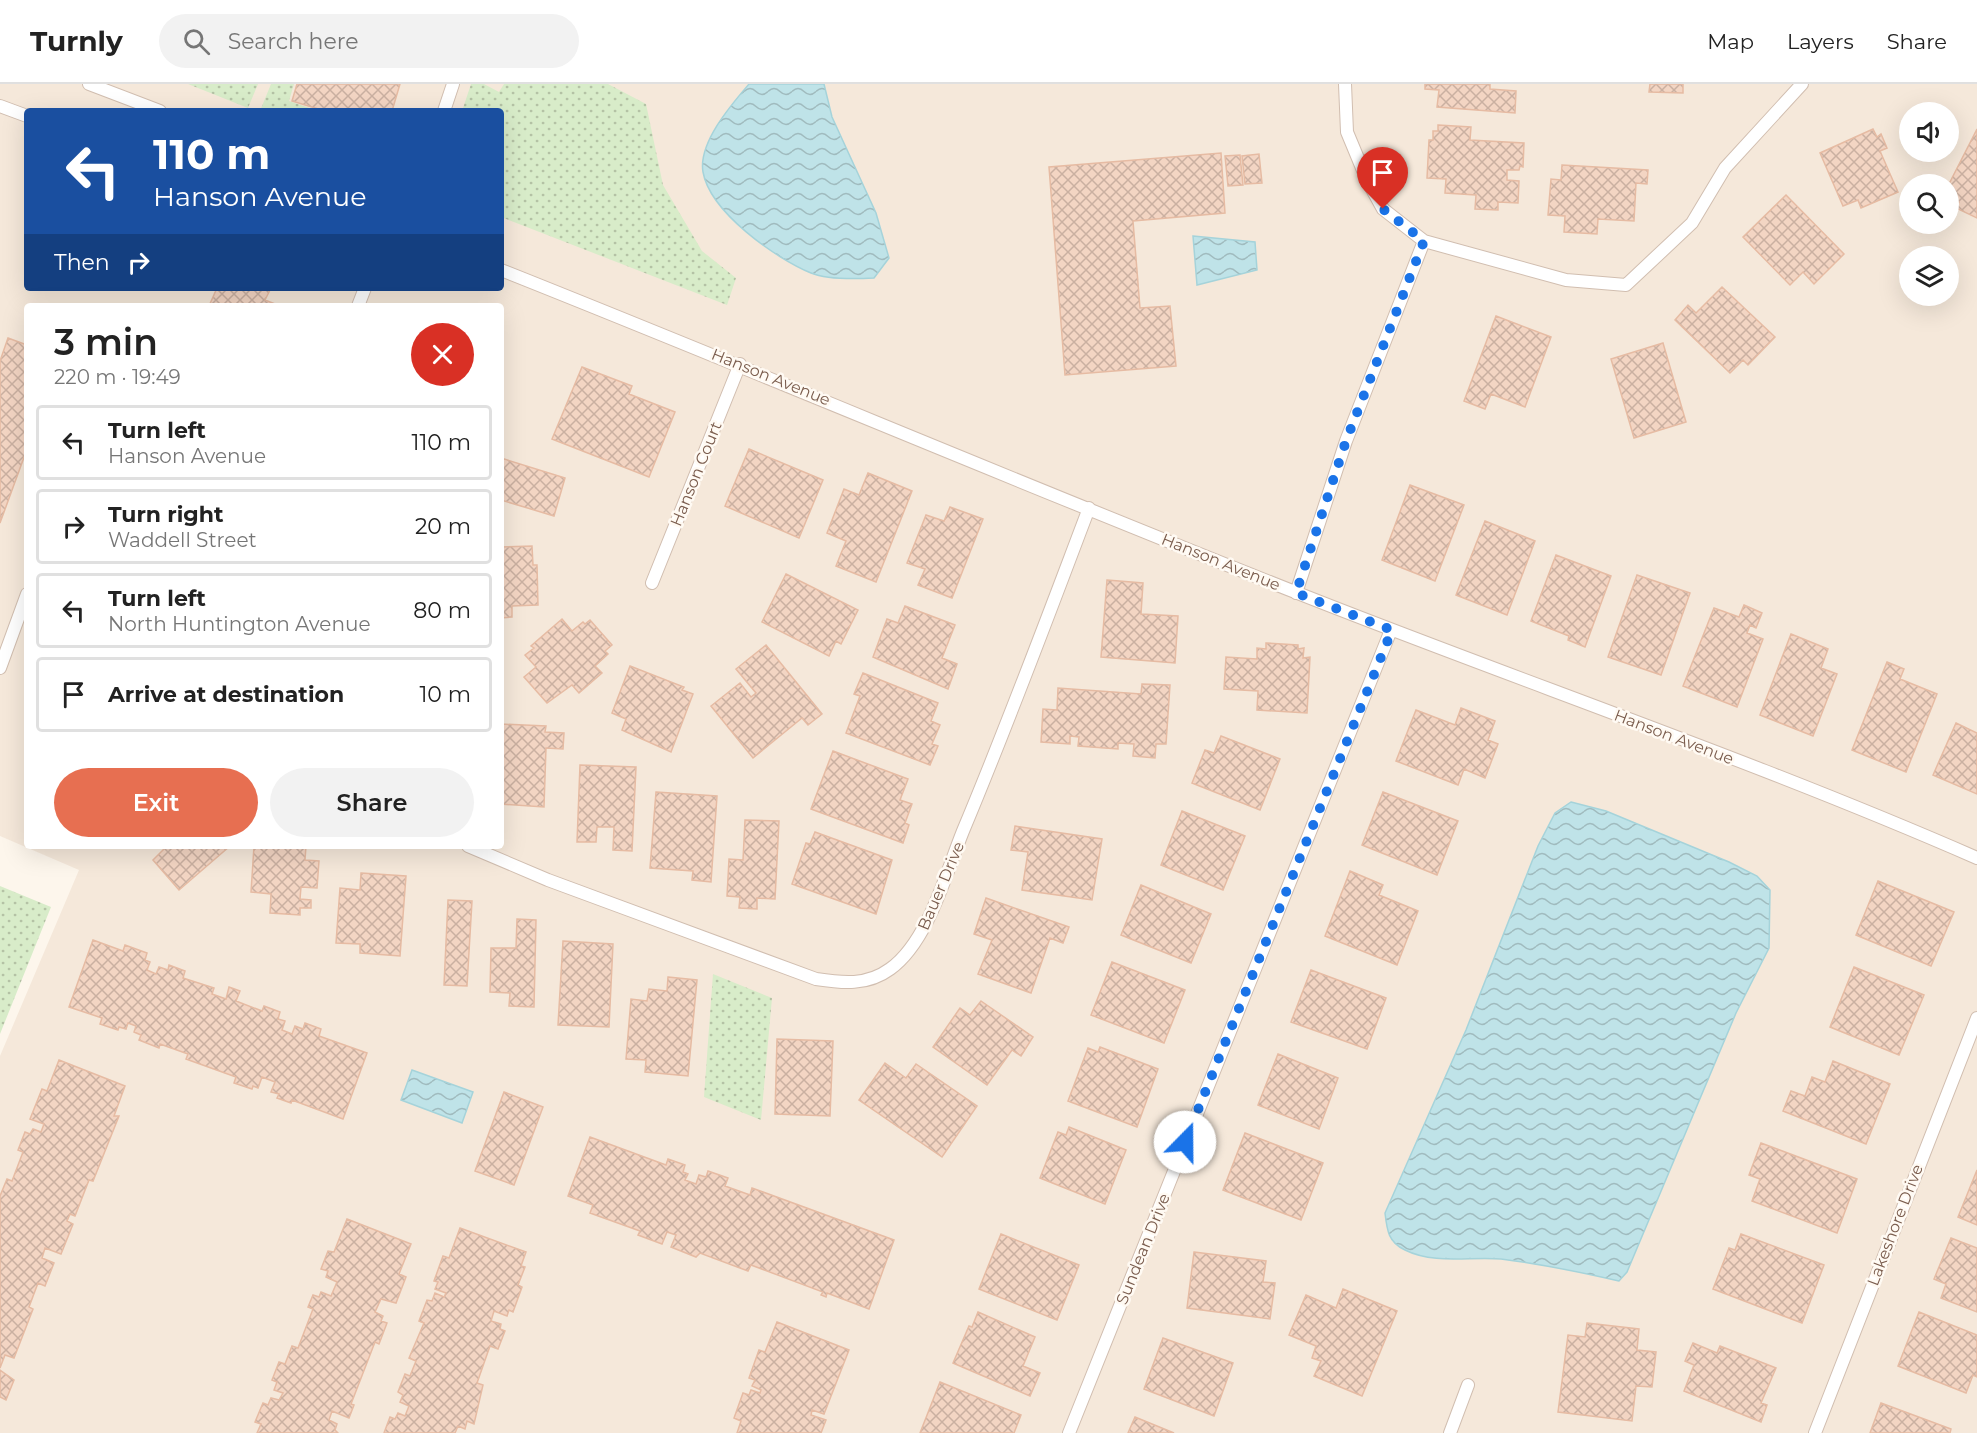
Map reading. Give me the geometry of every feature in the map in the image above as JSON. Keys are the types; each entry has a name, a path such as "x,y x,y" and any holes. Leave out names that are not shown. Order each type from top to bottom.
{"lane":[{"path":"89,84 152,108"},
{"path":"445,108 453,84"},
{"path":"1346,84 1347,132 1367,180 1383,209 1424,241 1566,280 1626,285 1692,223 1725,168 1802,84"},
{"path":"0,106 24,115"},
{"path":"1296,593 1346,441 1424,241"},
{"name":"Hanson Avenue","path":"504,271 740,364 1296,593 1879,815 1977,858"},
{"name":"Hanson Court","path":"652,584 740,364"},
{"name":"Bauer Drive","path":"475,849 548,880 816,979 857,983 873,979 890,969 920,937 995,756 1089,508"},
{"path":"0,668 24,602"},
{"name":"Sundean Drive","path":"1069,1433 1392,630"},
{"name":"Lakeshore Drive","path":"1815,1433 1977,1018"},
{"path":"1450,1433 1468,1385"}],"shaded area":[{"path":"0,84 1977,84 1977,1433 0,1433 0,1056 79,870 30,849 504,849 504,303 24,303 24,846 0,836"}],"green space":[{"path":"188,84 258,84 248,108"},
{"path":"271,84 294,84 289,101 309,108 261,108"},
{"path":"471,84 484,84 499,92 504,84 608,84 646,104 663,185 702,251 736,278 727,305 504,218 504,108 463,108"},
{"path":"0,886 51,907 0,1034"},
{"path":"713,974 772,998 761,1120 704,1097"}],"water":[{"path":"749,84 824,84 832,117 876,213 889,258 874,278 825,277 796,266 746,232 718,203 708,187 703,172 706,149 717,125"},
{"path":"1193,236 1255,242 1257,270 1197,285"},
{"path":"1571,802 1606,811 1729,862 1757,876 1770,890 1769,948 1736,1013 1627,1272 1619,1281 1560,1268 1501,1259 1441,1259 1417,1255 1395,1243 1388,1230 1385,1213 1466,1030 1538,846 1555,813"},
{"path":"412,1070 473,1092 462,1123 401,1100"}],"building":[{"path":"297,84 400,84 393,108 315,108 292,101"},
{"path":"1425,84 1490,84 1490,89 1516,91 1515,113 1437,107 1439,90 1425,89"},
{"path":"1650,84 1683,84 1683,93 1649,92"},
{"path":"1438,125 1471,127 1470,140 1524,143 1523,167 1520,166 1519,170 1507,170 1507,180 1519,181 1518,203 1498,202 1498,210 1475,209 1476,195 1445,193 1446,179 1427,178 1429,140 1433,140 1433,131 1438,131"},
{"path":"1873,129 1877,137 1881,134 1887,148 1880,151 1898,192 1861,208 1858,200 1843,206 1820,153"},
{"path":"1977,129 1977,218 1959,209 1959,174 1954,174"},
{"path":"1221,153 1225,213 1133,221 1140,308 1170,306 1176,366 1065,375 1049,167"},
{"path":"1259,154 1262,183 1245,184 1242,156"},
{"path":"1240,155 1243,185 1228,186 1225,156"},
{"path":"1562,165 1648,170 1647,184 1636,183 1634,221 1598,219 1597,234 1564,232 1565,216 1548,215 1551,179 1561,180"},
{"path":"1786,195 1844,254 1814,284 1803,272 1790,285 1743,237"},
{"path":"1722,287 1775,337 1748,365 1743,360 1730,373 1675,320 1688,305 1696,313"},
{"path":"216,291 270,291 265,300 272,303 210,303"},
{"path":"1496,316 1551,337 1525,407 1491,394 1485,409 1464,401"},
{"path":"8,338 24,344 24,457 0,523 0,361"},
{"path":"1663,343 1686,422 1634,438 1611,359"},
{"path":"582,367 632,386 629,394 675,412 649,477 552,439"},
{"path":"749,449 823,480 799,538 725,506"},
{"path":"504,459 565,478 554,516 504,501"},
{"path":"868,473 912,491 876,582 836,566 846,541 827,533 844,489 859,495"},
{"path":"1410,485 1464,505 1435,581 1382,560"},
{"path":"950,507 983,519 952,598 918,585 925,569 907,563 926,515 944,521"},
{"path":"1485,521 1535,541 1507,615 1456,595"},
{"path":"532,546 533,565 537,565 538,605 512,606 512,617 504,618 504,547"},
{"path":"1556,555 1611,576 1585,647 1568,640 1569,636 1531,621"},
{"path":"786,574 858,610 841,644 836,641 829,656 762,622"},
{"path":"1637,575 1690,593 1661,675 1608,657"},
{"path":"1107,580 1143,583 1141,614 1178,616 1175,663 1101,657"},
{"path":"1744,605 1762,613 1756,628 1750,625 1747,633 1763,639 1737,707 1683,686 1714,608 1739,617"},
{"path":"905,606 955,625 942,658 957,664 948,689 873,657 887,619 898,623"},
{"path":"562,619 572,631 583,622 585,624 590,620 612,645 605,651 608,654 595,666 602,673 579,693 572,685 547,703 524,677 536,667 525,655 534,648 531,646"},
{"path":"1791,634 1828,649 1821,668 1837,674 1813,736 1760,715"},
{"path":"1266,643 1298,645 1298,649 1304,648 1303,658 1310,657 1307,713 1257,710 1258,691 1224,689 1226,657 1257,659 1257,648 1266,649"},
{"path":"766,645 822,714 808,725 802,718 753,758 711,706 740,683 751,697 756,693 736,669"},
{"path":"1887,662 1904,669 1900,679 1937,694 1906,772 1852,750"},
{"path":"630,666 684,687 682,690 693,694 671,752 622,730 626,719 612,713"},
{"path":"863,673 938,703 931,721 940,725 932,744 938,746 930,765 846,733 860,696 854,694"},
{"path":"1142,684 1170,685 1166,744 1156,744 1155,758 1133,756 1134,744 1118,743 1118,749 1078,746 1079,737 1070,736 1070,744 1041,742 1043,709 1057,710 1058,688 1141,694"},
{"path":"1461,708 1495,721 1488,740 1498,744 1485,778 1464,769 1458,785 1396,761 1416,710 1455,725"},
{"path":"1956,723 1977,733 1977,794 1933,775"},
{"path":"504,724 546,726 545,732 564,733 563,749 546,748 544,807 504,804"},
{"path":"1221,736 1280,759 1260,810 1192,783 1205,750 1214,753"},
{"path":"833,751 908,779 900,800 912,804 905,823 909,825 903,843 811,809"},
{"path":"580,765 636,767 632,851 613,850 614,827 597,827 596,842 577,842"},
{"path":"656,792 717,796 711,882 692,880 693,871 650,868"},
{"path":"1383,792 1458,821 1437,875 1362,845"},
{"path":"1182,811 1245,836 1223,890 1161,865"},
{"path":"745,820 779,821 775,899 757,898 757,909 739,908 740,897 727,896 729,859 743,860"},
{"path":"1015,826 1102,839 1092,900 1022,890 1028,852 1011,850"},
{"path":"815,832 892,860 876,914 792,884 806,843 810,844"},
{"path":"164,849 227,849 179,890 153,860"},
{"path":"254,849 306,849 305,860 319,861 317,888 301,887 300,899 311,900 311,908 300,908 300,915 270,913 271,894 251,892"},
{"path":"1350,871 1383,885 1379,895 1418,911 1397,965 1325,936"},
{"path":"361,873 406,876 400,956 360,953 360,944 336,943 340,888 360,890"},
{"path":"1878,881 1954,912 1931,966 1856,935"},
{"path":"1141,885 1211,914 1191,963 1121,935"},
{"path":"986,898 1069,927 1063,943 1050,938 1031,993 978,974 992,940 974,934"},
{"path":"448,900 472,901 467,986 444,985"},
{"path":"517,919 536,920 534,1007 509,1006 510,993 490,992 491,948 516,948"},
{"path":"93,940 123,951 125,945 147,953 145,960 150,962 147,970 156,974 159,967 168,970 169,965 185,971 183,978 214,988 212,994 226,999 229,987 240,991 236,1001 262,1011 264,1006 280,1012 278,1019 285,1021 282,1030 292,1034 295,1026 303,1029 305,1023 321,1029 319,1036 367,1053 343,1119 292,1100 291,1103 277,1098 279,1094 271,1092 275,1082 262,1077 258,1088 253,1086 252,1089 234,1083 236,1077 186,1059 188,1054 160,1044 159,1048 139,1040 141,1035 134,1032 136,1026 128,1023 126,1029 119,1027 118,1030 100,1024 102,1018 69,1007"},
{"path":"563,941 613,944 609,1027 558,1025"},
{"path":"1112,962 1185,990 1164,1043 1091,1015"},
{"path":"1854,967 1924,995 1899,1055 1830,1027"},
{"path":"1311,970 1386,998 1367,1049 1291,1022"},
{"path":"668,977 697,980 688,1076 645,1072 646,1060 626,1059 631,999 647,1001 649,989 667,991"},
{"path":"981,1001 1033,1037 1021,1056 1012,1050 987,1085 933,1047 960,1008 970,1015"},
{"path":"777,1039 833,1041 830,1116 775,1114"},
{"path":"1100,1047 1158,1069 1137,1127 1068,1101 1088,1048 1098,1052"},
{"path":"1278,1054 1338,1078 1319,1129 1258,1105"},
{"path":"59,1060 125,1086 114,1116 119,1116 93,1181 89,1180 75,1216 70,1214 67,1221 73,1224 61,1254 45,1248 42,1258 54,1263 45,1286 38,1283 29,1307 33,1309 14,1358 5,1355 0,1368 0,1196 7,1179 12,1181 23,1152 18,1150 25,1132 30,1134 33,1129 41,1132 44,1124 30,1119 42,1089 47,1091"},
{"path":"1833,1061 1890,1084 1866,1144 1783,1111 1791,1091 1805,1096 1812,1077 1825,1082"},
{"path":"885,1063 906,1078 916,1064 977,1106 942,1157 859,1100"},
{"path":"504,1092 543,1107 514,1185 475,1171"},
{"path":"1069,1127 1126,1150 1105,1204 1040,1178 1058,1132 1066,1135"},
{"path":"1245,1133 1323,1163 1301,1220 1223,1190"},
{"path":"590,1137 666,1165 668,1159 685,1165 683,1172 688,1174 685,1180 696,1184 699,1175 706,1177 708,1171 728,1178 725,1186 750,1195 752,1188 894,1240 869,1309 827,1293 826,1297 821,1295 823,1292 751,1265 748,1271 700,1253 696,1257 671,1247 676,1235 667,1232 662,1244 638,1235 640,1231 590,1213 593,1205 568,1196"},
{"path":"1761,1143 1857,1179 1837,1233 1752,1201 1760,1179 1749,1175"},
{"path":"1977,1170 1977,1225 1958,1217"},
{"path":"347,1219 411,1244 399,1274 406,1277 396,1303 381,1299 375,1312 383,1316 381,1321 387,1323 379,1344 375,1342 351,1404 354,1405 349,1418 332,1411 329,1420 337,1424 335,1430 338,1433 257,1433 261,1424 255,1422 263,1403 268,1405 271,1398 279,1400 283,1393 274,1390 277,1382 272,1380 279,1362 285,1364 292,1346 298,1348 313,1309 308,1307 313,1295 319,1297 321,1292 331,1296 337,1282 326,1277 328,1271 321,1269 328,1251 334,1252"},
{"path":"460,1228 526,1252 521,1266 525,1267 518,1285 522,1287 513,1312 509,1310 507,1316 494,1311 491,1321 501,1324 500,1329 505,1331 498,1349 490,1346 477,1383 483,1385 474,1424 467,1421 465,1429 458,1426 455,1433 384,1433 390,1417 395,1419 398,1413 405,1416 409,1406 400,1402 403,1395 398,1392 405,1374 410,1376 416,1361 409,1358 424,1323 419,1321 427,1300 432,1301 435,1293 444,1297 446,1293 435,1289 438,1282 434,1281 443,1256 449,1258"},
{"path":"1001,1234 1079,1265 1057,1320 979,1289"},
{"path":"1741,1234 1824,1265 1802,1323 1713,1289 1729,1248 1735,1250"},
{"path":"1951,1238 1977,1248 1977,1312 1941,1298 1946,1284 1934,1279"},
{"path":"1194,1252 1266,1261 1263,1282 1275,1283 1270,1319 1187,1308"},
{"path":"1343,1289 1397,1311 1362,1396 1314,1376 1321,1361 1312,1358 1316,1346 1289,1335 1306,1295 1336,1308"},
{"path":"978,1312 1035,1337 1023,1366 1040,1373 1030,1396 953,1363 969,1326 972,1327"},
{"path":"1919,1312 1977,1335 1977,1377 1973,1375 1966,1393 1898,1366"},
{"path":"777,1322 849,1350 824,1414 812,1410 811,1415 826,1420 821,1433 737,1433 741,1421 734,1418 743,1393 749,1395 751,1390 760,1393 761,1390 752,1386 755,1380 749,1378 759,1350 765,1352"},
{"path":"1587,1323 1639,1329 1637,1350 1656,1352 1652,1387 1636,1386 1632,1421 1558,1412 1568,1335 1585,1337"},
{"path":"1163,1338 1233,1363 1214,1416 1144,1389"},
{"path":"1693,1343 1717,1353 1720,1346 1776,1368 1761,1403 1767,1405 1761,1422 1684,1391 1694,1365 1685,1361"},
{"path":"0,1370 14,1380 6,1400 0,1397"},
{"path":"940,1382 1021,1415 1014,1433 920,1433"},
{"path":"1881,1403 1951,1429 1950,1433 1870,1433"},
{"path":"1135,1417 1174,1433 1128,1433"}],"route":[{"path":"1185,1142 1392,630 1296,593 1346,441 1424,241 1383,209"}]}
